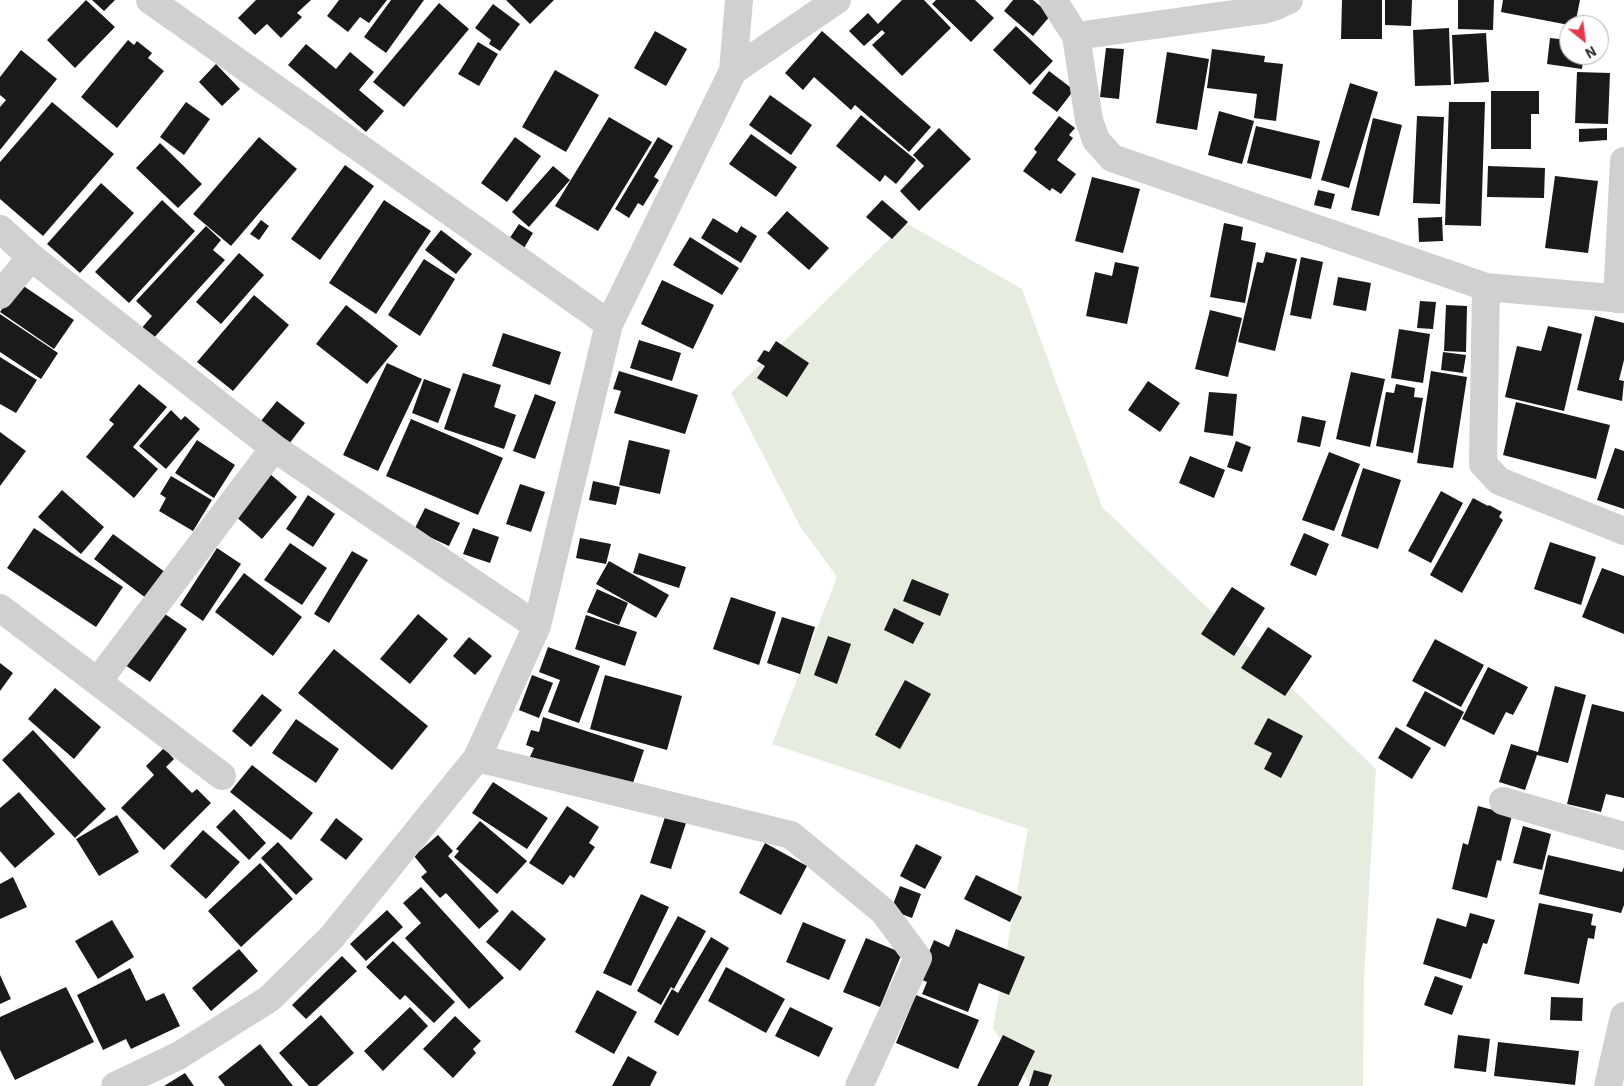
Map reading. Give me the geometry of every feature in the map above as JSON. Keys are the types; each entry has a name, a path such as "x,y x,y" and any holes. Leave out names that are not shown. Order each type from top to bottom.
{"street":[{"path":"150,0 609,324"},
{"path":"125,1084 178,1056 269,1000 331,938 477,758 537,626 609,324 733,71 739,0"},
{"path":"733,71 837,0"},
{"path":"1053,0 1076,36 1089,120 1096,140 1112,158 1486,286 1621,299 1624,161"},
{"path":"1076,36 1262,10 1289,0"},
{"path":"0,229 31,257 274,448 537,626"},
{"path":"0,296 31,257"},
{"path":"1486,286 1483,464 1499,480 1624,531"},
{"path":"98,681 274,448"},
{"path":"0,608 222,776"},
{"path":"477,758 791,835 883,911 918,958 859,1086"},
{"path":"1503,800 1624,836"},
{"path":"1608,1086 1624,1016"}],"shaded area":[{"path":"906,223 1022,289 1102,507 1376,769 1364,979 1363,1086 1031,1086 993,1028 1028,829 772,744 837,577 800,526 731,393"}],"building":[{"path":"86,0 115,27 75,68 47,40"},
{"path":"92,0 115,0 104,11"},
{"path":"256,0 311,0 297,13 302,17 281,38 267,24 255,35 238,18"},
{"path":"339,0 387,0 369,23 360,17 348,32 327,16"},
{"path":"391,0 424,0 386,53 364,37"},
{"path":"506,0 554,0 530,24"},
{"path":"902,0 924,0 951,28 902,76 872,45 885,33 882,30 864,46 849,31 868,13 878,24"},
{"path":"936,0 975,0 994,18 971,42 932,4"},
{"path":"1013,0 1033,0 1051,15 1033,36 1004,11"},
{"path":"1342,0 1382,0 1382,39 1341,39"},
{"path":"1385,0 1412,0 1411,26 1385,25"},
{"path":"1458,0 1494,0 1493,30 1458,29"},
{"path":"1503,0 1580,0 1577,15 1559,15 1559,23 1501,12"},
{"path":"439,3 469,29 404,107 373,82"},
{"path":"493,4 520,24 500,51 489,44 491,40 475,28"},
{"path":"1016,26 1053,61 1030,85 993,50"},
{"path":"1449,28 1451,85 1415,86 1413,30"},
{"path":"655,31 687,49 666,86 634,68"},
{"path":"822,31 931,127 909,152 855,105 851,110 814,77 803,90 785,73"},
{"path":"1486,33 1489,82 1454,84 1452,35"},
{"path":"1550,38 1559,39 1559,65 1583,65 1582,69 1547,64"},
{"path":"128,40 134,45 137,41 152,53 148,58 164,71 117,128 81,97"},
{"path":"478,42 498,54 479,86 458,74"},
{"path":"306,44 336,69 350,52 374,72 359,90 384,111 366,132 288,65"},
{"path":"1106,48 1124,49 1119,99 1100,97"},
{"path":"1212,49 1265,56 1264,62 1283,64 1276,121 1254,118 1257,94 1207,88"},
{"path":"21,50 57,79 0,150 0,107 6,100 0,95 0,77"},
{"path":"1167,52 1209,59 1197,130 1156,123"},
{"path":"216,64 240,89 222,106 199,82"},
{"path":"555,70 599,95 566,152 522,127"},
{"path":"1049,71 1074,90 1057,112 1032,93"},
{"path":"1577,72 1610,73 1608,124 1575,123"},
{"path":"1350,83 1378,92 1349,188 1321,180"},
{"path":"1491,91 1539,91 1539,114 1531,114 1531,149 1491,149"},
{"path":"770,95 812,125 791,155 749,125"},
{"path":"52,102 114,154 43,236 0,199 0,162"},
{"path":"186,102 210,119 184,155 160,137"},
{"path":"1449,102 1485,102 1481,226 1445,225"},
{"path":"1219,111 1254,121 1242,164 1208,155"},
{"path":"861,115 916,160 896,184 885,175 880,182 836,146"},
{"path":"1059,116 1075,128 1069,135 1073,138 1057,160 1076,174 1061,194 1052,188 1050,191 1023,171 1037,152 1034,149"},
{"path":"1417,116 1444,117 1440,204 1413,203"},
{"path":"609,117 652,142 598,231 555,206"},
{"path":"1373,118 1402,125 1379,216 1351,210"},
{"path":"1256,126 1320,141 1311,179 1247,163"},
{"path":"939,128 971,159 919,211 900,191 924,166 913,155"},
{"path":"1607,128 1607,140 1579,142 1579,129"},
{"path":"751,134 797,167 776,197 729,164"},
{"path":"259,137 297,169 231,246 193,214"},
{"path":"515,137 541,156 507,202 481,183"},
{"path":"658,137 673,146 654,177 659,180 643,206 638,203 629,218 615,209"},
{"path":"160,143 202,184 178,208 136,168"},
{"path":"345,165 374,186 320,260 291,239"},
{"path":"553,166 570,180 529,227 512,212"},
{"path":"1488,166 1545,168 1544,198 1487,197"},
{"path":"1555,176 1598,181 1588,253 1545,248"},
{"path":"1092,177 1140,189 1123,253 1075,241"},
{"path":"101,183 134,213 80,273 47,244"},
{"path":"1318,190 1335,194 1331,209 1314,205"},
{"path":"162,200 195,231 129,303 95,272"},
{"path":"384,200 431,231 376,314 329,283"},
{"path":"882,200 908,222 892,239 866,217"},
{"path":"787,211 829,248 809,270 767,233"},
{"path":"1442,217 1443,241 1419,242 1418,218"},
{"path":"713,218 737,233 741,226 757,236 741,263 701,238"},
{"path":"261,220 269,226 259,240 250,234"},
{"path":"1224,223 1243,227 1241,240 1256,243 1245,303 1210,297"},
{"path":"519,224 533,233 524,248 509,239"},
{"path":"206,226 221,240 213,250 225,260 151,341 140,330 152,316 136,301"},
{"path":"441,230 472,254 456,274 425,250"},
{"path":"690,237 739,268 722,295 673,265"},
{"path":"1266,252 1297,259 1275,351 1238,342 1257,262 1263,263"},
{"path":"239,253 264,275 221,324 196,302"},
{"path":"1301,257 1323,262 1311,319 1290,315"},
{"path":"424,259 455,279 420,336 388,315"},
{"path":"1115,262 1139,267 1127,324 1086,316 1095,272 1112,276"},
{"path":"1338,277 1371,283 1366,311 1333,305"},
{"path":"662,280 714,305 693,349 641,324"},
{"path":"19,283 74,320 54,349 0,312"},
{"path":"254,295 289,325 233,391 197,362"},
{"path":"1420,301 1436,302 1433,329 1417,328"},
{"path":"346,305 398,346 367,384 316,344"},
{"path":"1446,305 1467,306 1466,352 1444,351"},
{"path":"1210,310 1242,318 1228,377 1195,369"},
{"path":"0,314 58,353 41,379 0,352"},
{"path":"1595,316 1624,323 1624,360 1619,380 1624,381 1622,401 1577,390"},
{"path":"1548,326 1582,334 1564,411 1505,397 1517,346 1541,351"},
{"path":"1399,329 1430,334 1423,383 1391,378"},
{"path":"503,333 561,352 550,385 492,366"},
{"path":"639,340 681,353 672,381 630,368"},
{"path":"776,341 809,363 787,397 757,378 765,366 757,361 764,350 769,352"},
{"path":"1443,352 1466,355 1463,373 1441,370"},
{"path":"0,357 37,380 16,413 0,404"},
{"path":"387,363 422,379 378,471 343,455"},
{"path":"619,371 698,395 685,434 614,413 621,391 613,389"},
{"path":"1431,371 1467,377 1453,468 1417,463"},
{"path":"1351,372 1385,379 1370,447 1336,439"},
{"path":"463,373 501,385 494,407 516,415 504,449 444,429"},
{"path":"424,379 451,389 438,423 412,413"},
{"path":"1148,381 1180,403 1160,432 1128,410"},
{"path":"139,384 167,407 133,447 158,469 134,498 86,457 114,424 109,420"},
{"path":"1396,384 1415,388 1414,397 1423,398 1413,453 1376,446 1386,392 1394,393"},
{"path":"1209,392 1237,394 1233,436 1204,432"},
{"path":"535,394 556,402 535,459 513,451"},
{"path":"277,401 305,423 289,444 261,421"},
{"path":"1516,402 1610,425 1596,479 1503,455"},
{"path":"171,410 181,420 185,416 200,429 166,469 139,446"},
{"path":"1302,416 1326,421 1320,447 1297,442"},
{"path":"411,419 503,458 478,515 386,476"},
{"path":"0,432 26,451 0,486"},
{"path":"197,440 235,465 214,498 175,473"},
{"path":"629,440 670,450 660,494 619,485"},
{"path":"1236,441 1251,447 1242,472 1227,467"},
{"path":"1615,448 1624,451 1624,509 1597,500"},
{"path":"1329,452 1360,464 1334,531 1302,520"},
{"path":"1190,456 1225,470 1214,498 1179,483"},
{"path":"1363,468 1401,480 1378,549 1341,536"},
{"path":"270,474 297,497 262,539 235,516"},
{"path":"171,476 212,500 193,531 159,511 166,498 160,494"},
{"path":"593,481 620,487 616,505 589,500"},
{"path":"520,484 545,492 531,532 506,524"},
{"path":"62,490 104,527 81,554 38,517"},
{"path":"1441,491 1463,503 1431,563 1408,551"},
{"path":"308,495 335,514 313,547 286,529"},
{"path":"1473,498 1502,512 1499,517 1503,520 1462,593 1430,575"},
{"path":"425,508 460,523 449,546 414,530"},
{"path":"34,528 123,587 96,627 7,568"},
{"path":"473,528 499,537 490,563 463,554"},
{"path":"1304,533 1329,544 1316,576 1290,565"},
{"path":"113,534 169,575 150,601 94,559"},
{"path":"580,538 611,544 606,564 576,558"},
{"path":"1550,542 1596,557 1581,605 1534,589"},
{"path":"290,543 327,568 302,605 264,580"},
{"path":"217,548 241,564 203,621 180,605"},
{"path":"352,551 368,560 329,623 314,614"},
{"path":"639,553 686,567 679,588 633,573"},
{"path":"609,561 669,595 656,618 596,584"},
{"path":"1602,568 1624,576 1624,634 1582,617"},
{"path":"244,573 302,617 273,656 215,612"},
{"path":"912,579 949,594 940,616 903,601"},
{"path":"1232,587 1265,608 1234,656 1201,634"},
{"path":"597,589 628,603 619,625 587,612"},
{"path":"731,597 776,612 759,665 713,649"},
{"path":"894,608 924,623 913,644 884,630"},
{"path":"162,612 187,629 150,682 125,665"},
{"path":"418,614 448,639 410,684 380,659"},
{"path":"586,615 637,632 625,666 575,649"},
{"path":"782,617 815,627 800,674 767,663"},
{"path":"1268,627 1312,656 1285,696 1241,668"},
{"path":"828,636 851,644 837,684 814,675"},
{"path":"469,637 492,656 475,675 453,656"},
{"path":"1435,639 1484,665 1461,707 1412,681"},
{"path":"548,647 600,666 579,723 548,712 560,680 539,672"},
{"path":"334,649 428,726 392,770 298,693"},
{"path":"0,663 13,673 0,691"},
{"path":"1488,667 1528,687 1513,715 1506,712 1494,735 1462,719"},
{"path":"532,675 553,683 539,718 519,710"},
{"path":"605,675 682,696 667,750 590,729"},
{"path":"905,680 931,694 900,749 875,735"},
{"path":"1555,686 1586,695 1568,763 1537,755 1525,790 1499,782 1511,744 1538,752"},
{"path":"55,688 101,727 74,759 28,719"},
{"path":"1425,691 1464,712 1445,747 1406,726"},
{"path":"262,694 282,710 251,747 232,731"},
{"path":"1592,704 1624,712 1624,798 1606,794 1601,812 1567,804"},
{"path":"543,717 644,750 630,792 529,759 534,748 526,745 531,730 539,732"},
{"path":"1268,718 1303,736 1281,778 1264,769 1272,753 1254,744"},
{"path":"296,719 339,749 316,783 272,753"},
{"path":"1396,727 1431,748 1412,779 1378,758"},
{"path":"33,730 106,809 75,838 2,760"},
{"path":"164,748 174,759 166,767 192,793 197,789 211,803 164,850 121,808 154,775 146,766"},
{"path":"252,765 313,813 291,840 230,792"},
{"path":"493,782 548,818 527,849 472,813"},
{"path":"19,792 55,834 15,868 0,851 0,808"},
{"path":"567,806 599,827 589,843 595,847 574,878 570,875 563,885 529,863"},
{"path":"1478,806 1512,815 1501,861 1497,860 1487,898 1452,889 1463,843 1468,845"},
{"path":"234,809 266,843 249,860 216,827"},
{"path":"666,814 687,820 671,869 650,863"},
{"path":"117,815 139,852 99,876 76,839"},
{"path":"336,818 363,839 346,860 320,840"},
{"path":"480,821 527,861 497,894 454,857 459,851 456,849"},
{"path":"1523,826 1551,834 1542,870 1513,863"},
{"path":"203,830 240,862 206,899 170,866"},
{"path":"438,835 453,851 448,856 499,911 479,929 446,893 440,898 421,877 427,872 414,856"},
{"path":"278,842 313,879 296,895 261,858"},
{"path":"765,843 807,866 781,915 739,893"},
{"path":"916,844 942,857 925,889 900,876"},
{"path":"1548,855 1622,872 1624,867 1624,905 1621,913 1539,894"},
{"path":"260,863 293,899 241,947 208,911"},
{"path":"976,875 1022,897 1010,922 964,899"},
{"path":"13,877 27,907 0,919 0,884"},
{"path":"900,886 921,894 912,918 891,910"},
{"path":"421,887 504,978 469,1009 405,938 421,923 403,903"},
{"path":"641,894 669,907 631,986 603,973"},
{"path":"1539,903 1593,914 1591,925 1596,926 1594,939 1588,938 1579,984 1524,974"},
{"path":"387,910 403,927 366,961 350,944"},
{"path":"512,910 546,939 520,971 486,942"},
{"path":"1470,913 1495,920 1487,944 1483,943 1471,979 1423,964 1437,918 1466,927"},
{"path":"678,916 706,931 674,989 671,987 661,1005 637,991"},
{"path":"112,920 134,957 98,979 75,941"},
{"path":"803,922 846,940 829,980 786,962"},
{"path":"956,929 1025,957 1009,995 979,983 968,1012 922,994 927,982 918,978 934,940 949,947"},
{"path":"711,937 729,948 678,1036 654,1022 672,989 678,993"},
{"path":"866,938 902,953 880,1007 843,992"},
{"path":"393,941 455,1002 434,1023 405,995 400,1000 366,967"},
{"path":"239,949 258,971 211,1011 192,988"},
{"path":"342,956 357,971 306,1019 292,1005"},
{"path":"726,967 785,999 766,1033 708,1001"},
{"path":"130,968 146,1001 164,993 180,1026 131,1049 126,1039 103,1050 77,995"},
{"path":"0,975 11,999 0,1004"},
{"path":"1435,976 1463,986 1452,1015 1424,1005"},
{"path":"66,987 94,1042 15,1080 0,1050 0,1017"},
{"path":"597,990 637,1012 614,1054 575,1032"},
{"path":"916,995 979,1020 958,1069 896,1043"},
{"path":"1551,997 1583,998 1582,1021 1550,1020"},
{"path":"410,1007 428,1026 383,1071 364,1051"},
{"path":"790,1007 833,1028 819,1057 775,1036"},
{"path":"321,1015 354,1053 317,1086 309,1086 279,1053"},
{"path":"455,1016 481,1041 473,1049 476,1053 453,1078 423,1049"},
{"path":"1003,1035 1035,1051 1018,1086 977,1086"},
{"path":"1458,1035 1490,1039 1486,1072 1454,1068"},
{"path":"1498,1042 1579,1051 1575,1085 1494,1076"},
{"path":"260,1044 293,1086 225,1086 218,1077"},
{"path":"628,1056 657,1072 650,1086 612,1086"},
{"path":"1034,1070 1052,1075 1048,1086 1029,1086"},
{"path":"185,1073 194,1086 164,1086"}]}
